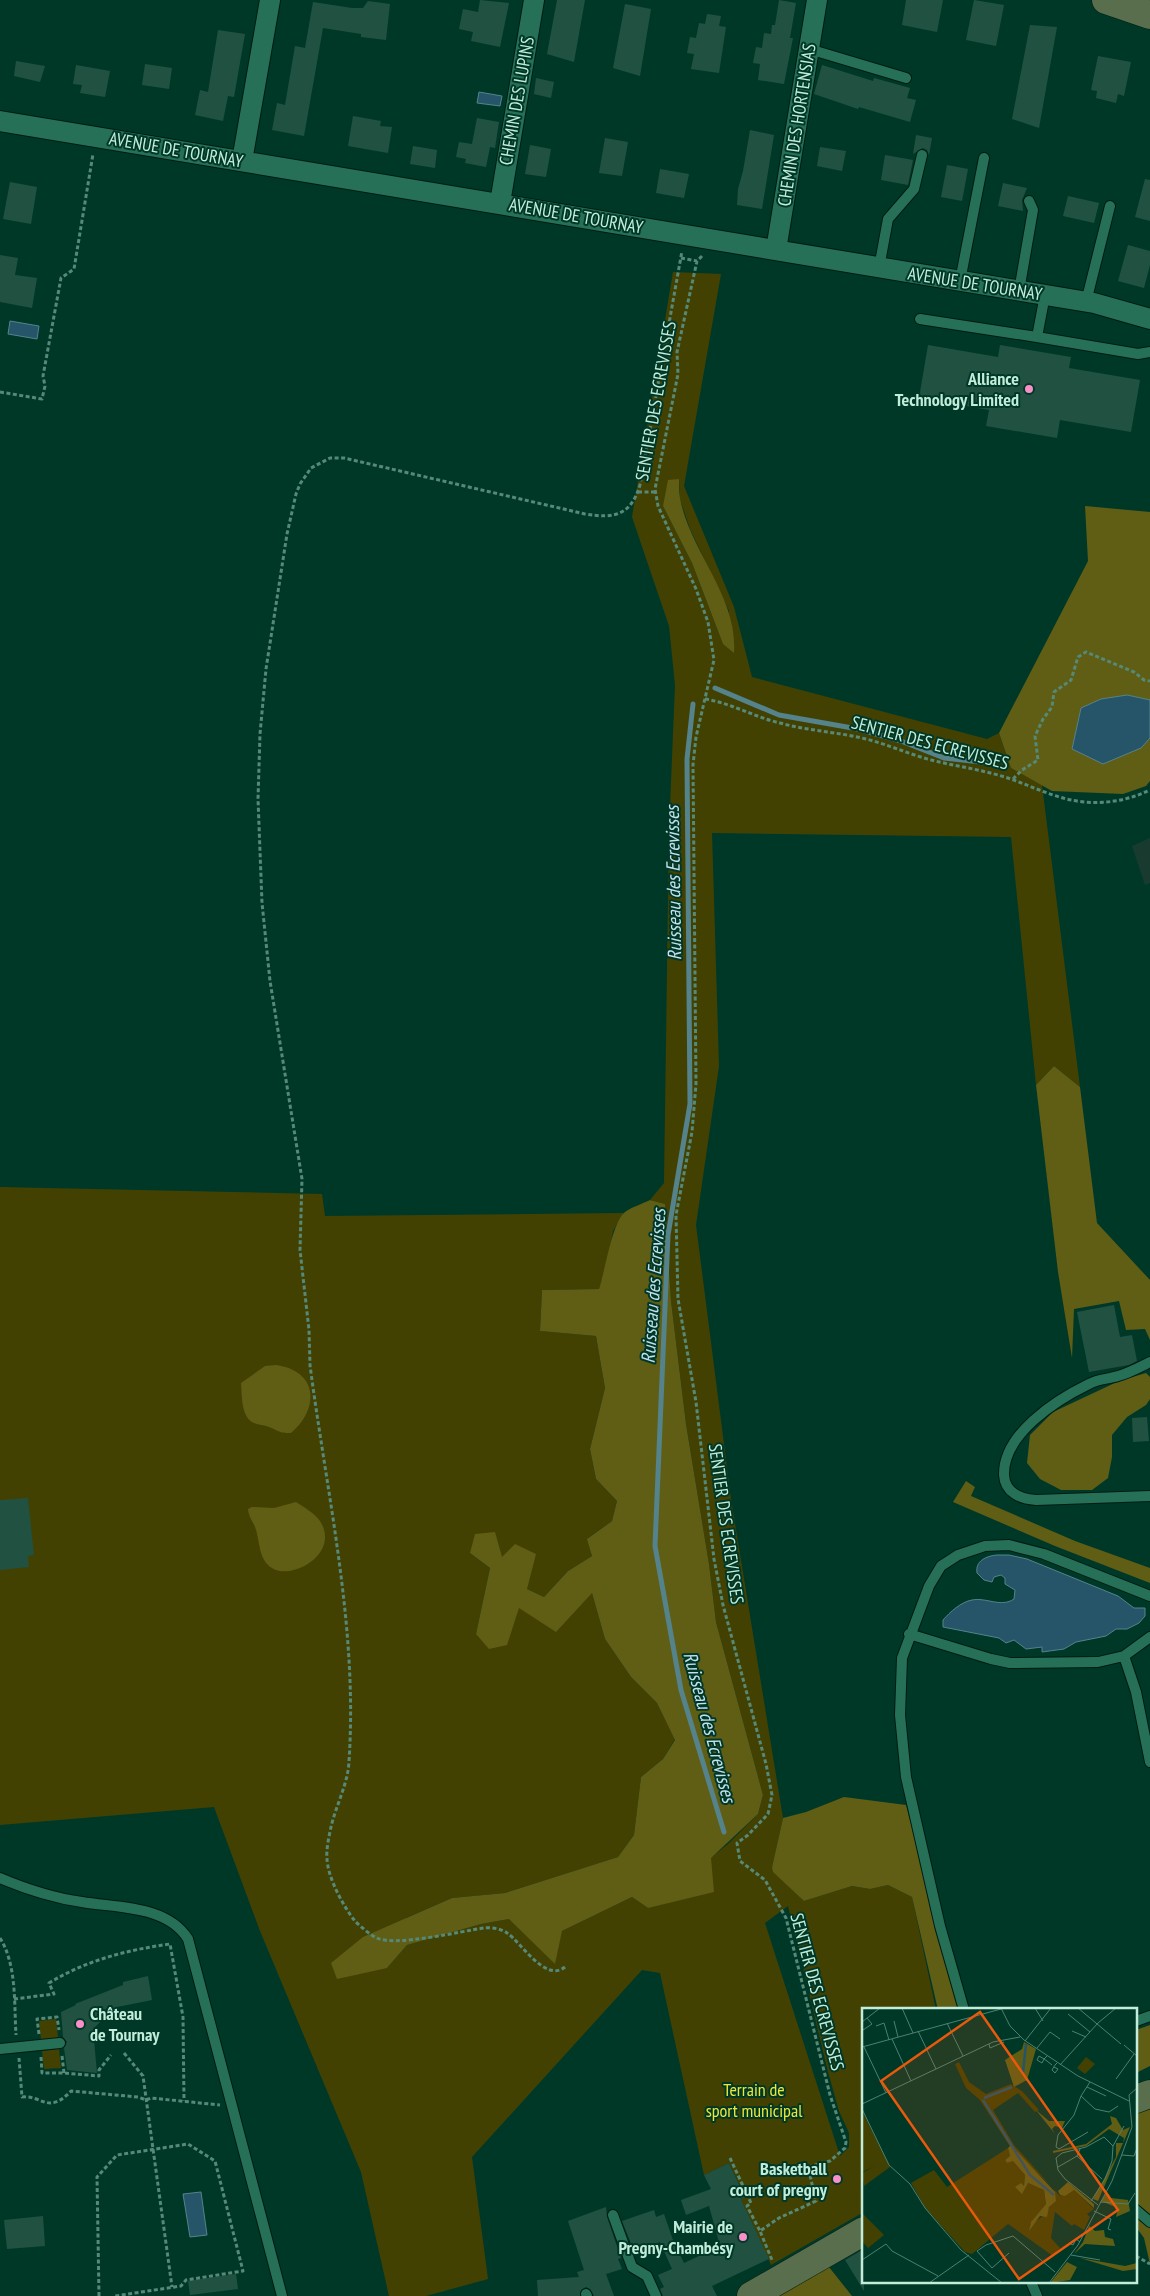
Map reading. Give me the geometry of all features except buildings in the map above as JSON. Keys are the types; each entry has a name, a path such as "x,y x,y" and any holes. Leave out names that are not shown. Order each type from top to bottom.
{"street":[{"path":"242,161 270,0"},
{"name":"CHEMIN DES LUPINS","path":"500,203 534,0"},
{"name":"CHEMIN DES HORTENSIAS","path":"776,250 817,0"},
{"path":"1106,0 1149,12"},
{"name":"AVENUE DE TOURNAY","path":"0,121 1086,302 1119,308 1150,319"},
{"path":"1138,2098 1150,2094"},
{"path":"751,2296 862,2232"}],"lane":[{"path":"809,49 906,78"},
{"path":"879,268 888,219 914,189 922,156"},
{"path":"960,281 984,158"},
{"path":"1019,291 1034,210 1029,201"},
{"path":"1086,302 1110,206"},
{"path":"1037,337 1045,295"},
{"path":"920,319 1138,354 1150,352"},
{"path":"1150,1362 1120,1375 1090,1383 1045,1410 1024,1429 1011,1447 1004,1467 1004,1480 1009,1490 1023,1499 1150,1496"},
{"path":"963,2008 940,1926 906,1777 900,1715 902,1658 909,1634 929,1586 941,1566 970,1549 1009,1545 1028,1549 1150,1596"},
{"path":"909,1634 1010,1663 1098,1662 1124,1656 1150,1637"},
{"path":"1124,1656 1136,1692 1150,1762"},
{"path":"0,1878 44,1894 83,1902 120,1906 151,1914 168,1919 183,1931 188,1939 282,2296"},
{"path":"10,2048 60,2044"},
{"path":"1138,2212 1150,2222"},
{"path":"613,2215 632,2267 647,2276 656,2296"},
{"path":"1032,2284 1037,2296"}],"path":[{"path":"0,392 42,399 45,386 43,376 61,278 74,269 92,157"},
{"path":"681,258 697,261 707,252"},
{"name":"SENTIER DES ECREVISSES","path":"697,261 677,352 678,374 656,476 655,492 660,512 696,589 708,622 714,660 696,737 693,765 696,1084 692,1132 676,1215 678,1299 698,1415 714,1559 723,1605 766,1764 772,1795 768,1814 748,1835 737,1843 740,1860 765,1880 786,1918 830,2095 846,2142 845,2148 830,2161 808,2167 816,2201 783,2215 760,2231"},
{"path":"564,1966 560,1970 552,1970 536,1962 507,1932 490,1927 398,1941 378,1939 356,1922 337,1892 327,1859 331,1827 349,1763 351,1684 342,1577 310,1365 309,1330 300,1250 302,1179 266,947 258,808 260,734 266,669 291,512 300,484 311,468 330,458 358,460 597,516 608,516 623,511 635,500 638,492 679,270"},
{"path":"638,492 655,492"},
{"name":"SENTIER DES ECREVISSES","path":"705,699 721,701 782,724 867,739 921,757 1013,779 1022,770 1038,760 1035,736 1043,719 1052,707 1054,692 1071,680 1078,657 1086,652 1134,672 1144,680 1150,681"},
{"path":"1013,779 1052,796 1084,802 1120,800 1150,790"},
{"path":"0,1938 8,1957 14,1999 16,2036 10,2048 12,2054 18,2058 22,2097 30,2096 40,2102 48,2103 60,2100 71,2091 146,2100 151,2098 232,2106"},
{"path":"14,1999 54,1994 49,1983 65,1974 116,1954 170,1944 183,2017 184,2101"},
{"path":"124,2053 143,2076 172,2287"},
{"path":"64,2073 99,2076 99,2070 111,2055"},
{"path":"100,2296 97,2177 117,2155 188,2144 215,2161 243,2271 186,2280 181,2286 115,2296"},
{"path":"730,2158 751,2203 747,2206 781,2279"},
{"path":"1138,2257 1150,2264"}],"shaded area":[{"path":"679,479 680,498 685,518 729,612 733,632 734,653 723,644 692,563 663,506 668,480"},
{"path":"1085,506 1150,512 1150,781 1146,786 1123,794 1052,791 1011,768 999,733 1088,561"},
{"path":"1150,838 1150,883 1145,885 1132,846"},
{"path":"1054,1066 1080,1087 1097,1223 1150,1280 1150,1340 1145,1329 1126,1330 1119,1301 1074,1309 1072,1358 1058,1272 1036,1085"},
{"path":"650,1200 665,1204 671,1301 686,1424 709,1564 716,1622 763,1795 758,1814 711,1858 714,1892 648,1908 632,1897 562,1931 555,1964 509,1919 481,1924 407,1945 387,1968 337,1979 331,1963 363,1937 452,1898 505,1893 618,1857 634,1835 641,1777 663,1759 675,1740 657,1703 631,1677 605,1639 592,1593 556,1632 519,1608 507,1645 489,1649 476,1634 490,1568 470,1553 475,1534 495,1532 502,1557 515,1544 536,1554 527,1589 544,1597 568,1571 592,1556 587,1539 612,1521 617,1501 596,1479 590,1449 605,1388 596,1336 540,1331 542,1290 599,1289 620,1217 628,1210"},
{"path":"276,1365 290,1369 300,1375 307,1383 310,1392 307,1413 291,1433 281,1432 254,1423 244,1411 241,1383 265,1366"},
{"path":"1146,1373 1150,1377 1150,1399 1146,1405 1127,1417 1112,1435 1112,1457 1108,1478 1092,1490 1061,1490 1040,1479 1027,1463 1030,1435 1053,1412 1119,1381"},
{"path":"966,1481 975,1487 971,1496 1075,1541 1150,1568 1150,1583 1055,1546 953,1502"},
{"path":"296,1502 320,1521 325,1533 324,1544 319,1554 311,1562 301,1568 280,1571 272,1568 265,1561 248,1509 252,1507 274,1508"},
{"path":"844,1797 906,1805 961,2008 938,2008 912,1897 888,1885 870,1889 852,1886 804,1901 773,1872 772,1867 783,1818 806,1812"},
{"path":"1150,2025 1150,2066 1138,2072 1138,2029"},
{"path":"1150,2102 1150,2264 1144,2238 1138,2230 1138,2106"},
{"path":"829,2267 852,2296 774,2296"}],"green space":[{"name":"Terrain de sport municipal","path":"673,272 721,274 684,486 734,607 752,677 987,739 999,733 1011,768 1042,785 1080,1087 1054,1066 1036,1085 1011,837 712,833 719,1066 696,1225 731,1499 783,1818 772,1867 804,1901 852,1886 870,1889 888,1885 912,1897 936,2008 862,2008 862,2213 771,2265 741,2199 745,2196 729,2163 704,2175 660,1973 642,1970 472,2157 488,2279 426,2296 389,2296 361,2172 260,1931 214,1807 0,1825 0,1187 322,1194 325,1216 624,1213 613,1231 607,1267 599,1289 542,1290 540,1331 596,1336 605,1388 590,1449 596,1479 617,1501 612,1521 588,1538 592,1556 568,1571 544,1597 527,1589 502,1557 470,1553 490,1568 476,1634 519,1607 592,1593 605,1639 631,1677 657,1703 675,1739 663,1759 641,1777 634,1835 618,1857 505,1893 452,1898 406,1918 387,1968 407,1945 481,1924 509,1919 562,1931 632,1897 648,1908 728,1844 758,1814 763,1795 716,1622 709,1564 686,1424 671,1301 665,1204 650,1200 664,1183 669,831 675,685 669,626 632,517","holes":["679,479 680,499 690,529 729,611 723,644 692,563 663,506","788,1906 839,2111 849,2133 849,2147 840,2156 765,1923"]},
{"path":"56,2019 58,2038 41,2040 39,2021"},
{"path":"59,2049 61,2068 44,2069 42,2051"}],"water":[{"path":"479,92 502,96 500,106 477,103"},
{"path":"10,321 39,326 37,339 8,334"},
{"path":"1127,695 1150,700 1150,738 1141,748 1103,764 1072,749 1081,708 1101,699"},
{"path":"997,1555 1009,1555 1027,1559 1118,1596 1134,1608 1145,1608 1145,1616 1139,1623 1127,1629 1116,1629 1106,1636 1076,1642 1064,1649 1042,1652 1042,1647 1026,1649 1014,1640 1006,1643 999,1638 943,1627 943,1620 956,1608 968,1601 977,1599 1004,1603 1014,1599 1015,1590 1005,1584 1005,1578 1001,1575 994,1577 992,1582 984,1580 977,1573 978,1565 982,1560"},
{"path":"201,2192 207,2235 190,2237 183,2194"}],"waterway":[{"name":"Ruisseau des Ecrevisses","path":"715,688 779,715 858,729 901,741 944,758 990,763"},
{"name":"Ruisseau des Ecrevisses","path":"693,704 687,759 690,1104 668,1235 655,1546 681,1690 724,1832"}],"place":[{"name":"Alliance Technology Limited","path":"1029,389"},
{"name":"Château de Tournay","path":"80,2024"},
{"name":"Basketball court of pregny","path":"837,2179"},
{"name":"Mairie de Pregny-Chambésy","path":"743,2237"}]}
